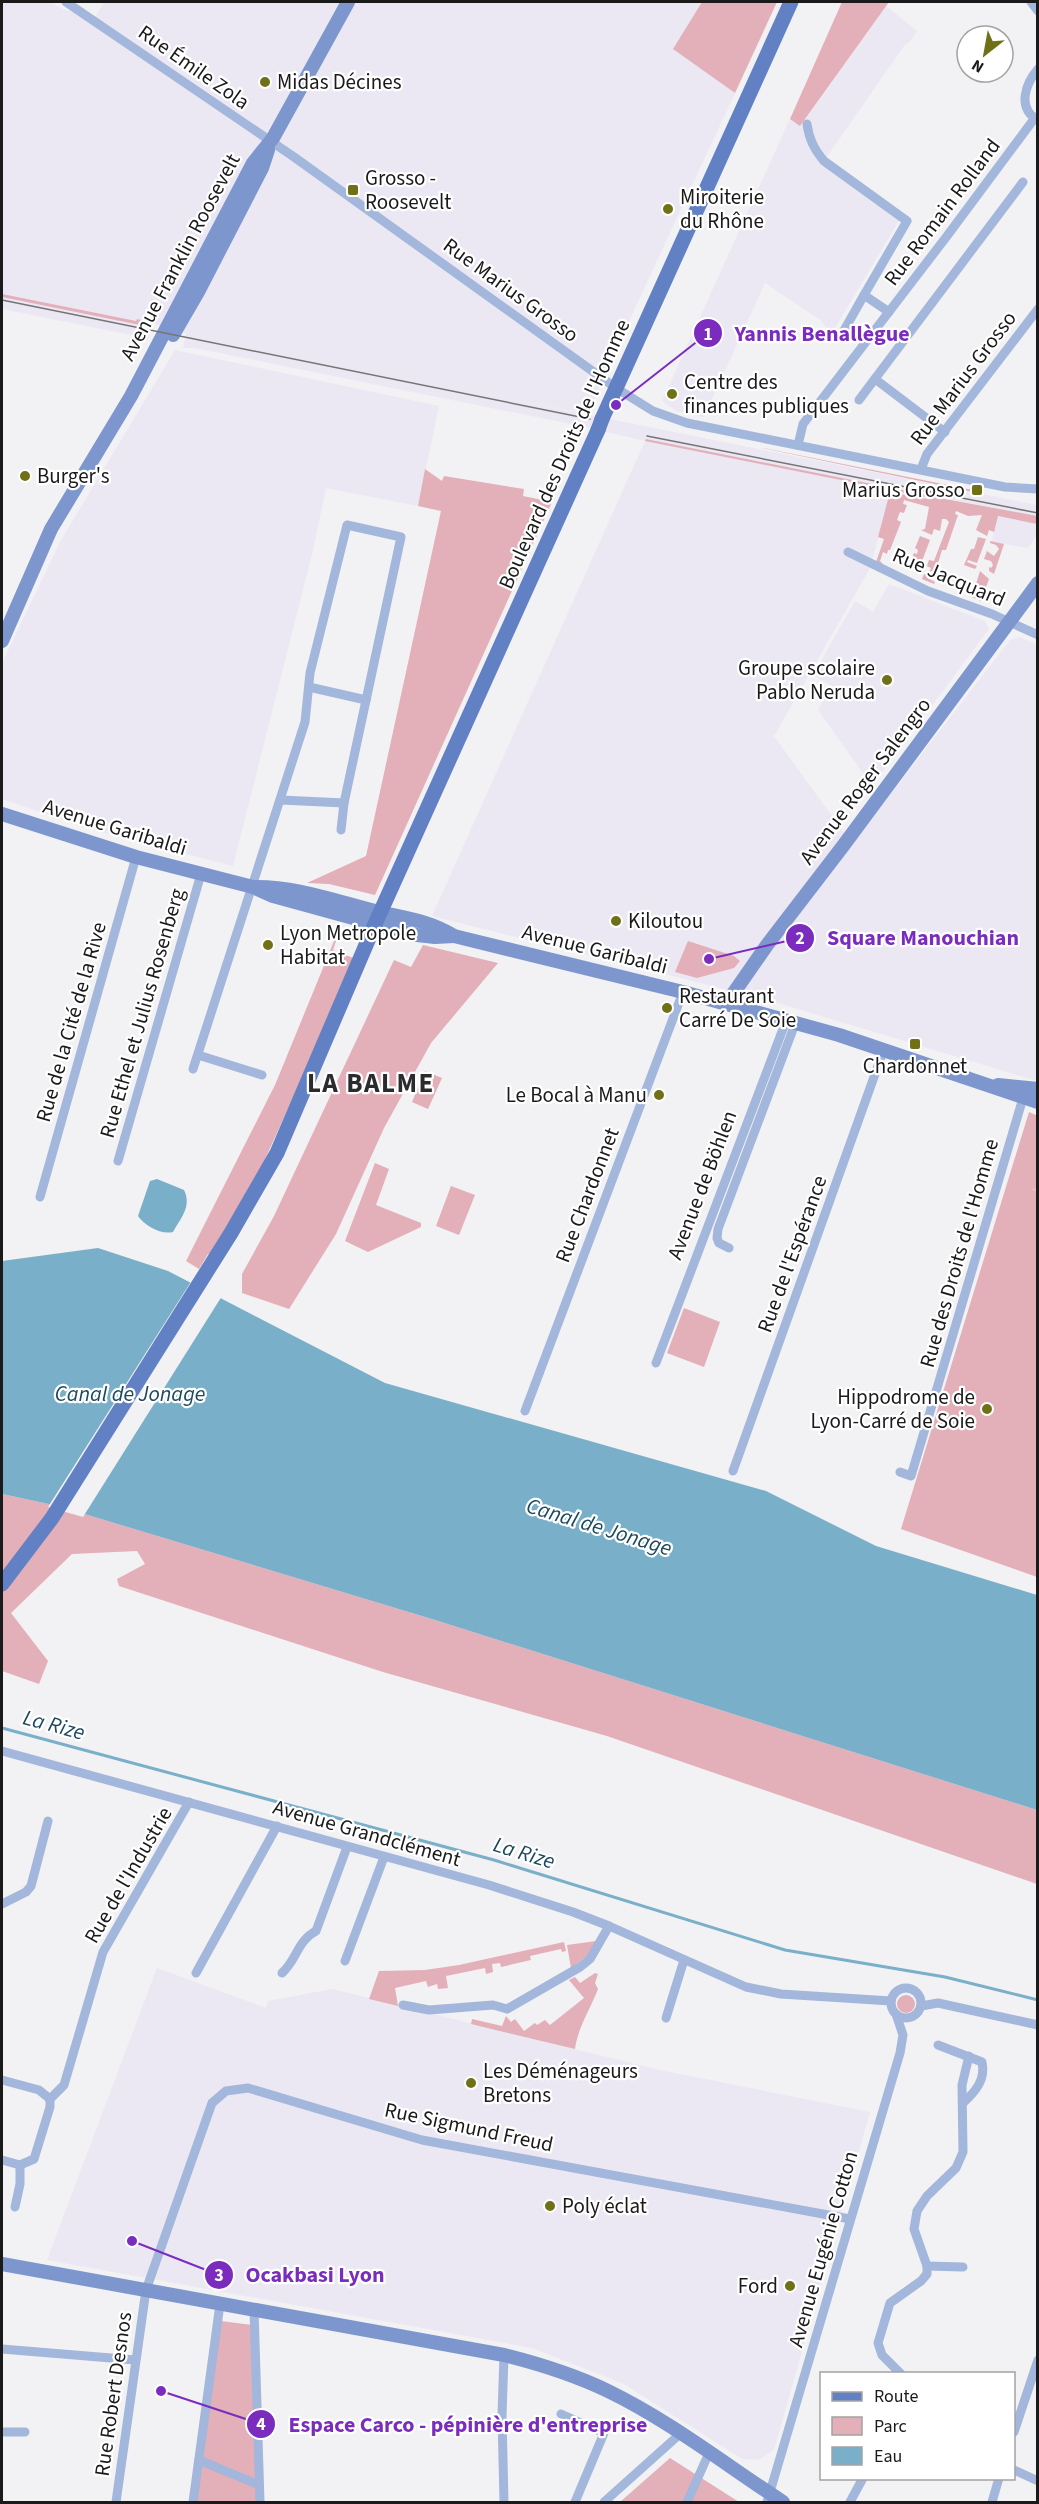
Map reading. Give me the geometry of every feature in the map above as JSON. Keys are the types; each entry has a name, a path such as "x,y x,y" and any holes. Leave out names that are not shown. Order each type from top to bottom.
{"main road":[{"name":"Avenue Franklin Roosevelt","path":"2,640 51,529 131,396 139,376 181,312 253,163 271,141 348,2"},
{"name":"Boulevard des Droits de l'Homme","path":"2,1584 8,1570 40,1534 215,1258 277,1153 378,918 791,2"},
{"name":"Avenue Roger Salengro","path":"726,1004 772,938 1038,584"},
{"name":"Avenue Garibaldi","path":"2,814 136,857 253,887 285,888 378,918 436,925 454,936 726,1004"},
{"path":"726,1004 884,1050 990,1086 1007,1085 1034,1097"},
{"path":"2,2264 504,2355 539,2364 609,2391 637,2406 709,2453 768,2498 783,2502"}],"street":[{"name":"Rue Émile Zola","path":"66,2 271,141"},
{"path":"1031,2 1038,11"},
{"path":"1036,119 1028,111 1024,98 1029,81 1038,69"},
{"name":"Rue Romain Rolland","path":"798,445 803,424 1036,119"},
{"path":"807,124 812,144 824,161 907,221 842,334"},
{"name":"Rue Marius Grosso","path":"271,141 616,388 653,411 677,420 921,470 1005,486 1038,489"},
{"path":"859,400 1023,182"},
{"path":"864,295 889,312"},
{"name":"Rue Marius Grosso","path":"921,470 927,454 1038,309"},
{"path":"875,379 945,432"},
{"path":"193,1069 305,722 310,673 347,525 401,537 344,803 341,830"},
{"name":"Rue Jacquard","path":"848,552 928,591 1038,635"},
{"path":"309,687 366,700"},
{"path":"281,800 344,803"},
{"name":"Rue de la Cité de la Rive","path":"40,1197 136,857"},
{"name":"Rue Ethel et Julius Rosenberg","path":"118,1161 201,874"},
{"name":"Rue Chardonnet","path":"525,1411 683,992"},
{"path":"729,1248 719,1244 718,1229 790,1022"},
{"name":"Avenue de Böhlen","path":"656,1363 790,1022"},
{"name":"Rue de l'Espérance","path":"733,1471 884,1050"},
{"path":"198,1055 262,1075"},
{"name":"Rue des Droits de l'Homme","path":"900,1472 911,1476 1034,1097"},
{"name":"Avenue Grandclément","path":"2,1751 277,1826 573,1912 746,1987 771,1992 891,2001"},
{"name":"Rue de l'Industrie","path":"50,2099 64,2085 103,1952 189,1802"},
{"path":"2,1904 26,1892 31,1886 48,1821"},
{"path":"196,1972 277,1826"},
{"path":"282,1973 292,1962 301,1943 316,1931 347,1847"},
{"path":"345,1961 384,1857"},
{"path":"403,2005 429,2010 493,2005 507,2009 590,1959 609,1926"},
{"path":"666,2018 684,1959"},
{"path":"906,1988 919,1995 921,2006 919,2011 910,2018 896,2014 891,2001 896,1992 906,1988"},
{"path":"921,2006 938,2003 1038,2025"},
{"name":"Avenue Eugénie Cotton","path":"768,2498 900,2053 903,2035 896,2014"},
{"path":"938,2045 982,2062 983,2068 978,2090 963,2103"},
{"path":"900,2372 882,2355 879,2343 890,2303 921,2281 927,2274 927,2266 915,2229 917,2211 927,2196 956,2168 963,2152 962,2085 969,2056"},
{"path":"2,2080 39,2090 50,2099 50,2107 34,2159 20,2165 2,2160"},
{"name":"Rue Sigmund Freud","path":"146,2290 212,2103 226,2091 248,2088 422,2140 850,2220"},
{"path":"15,2207 20,2184 20,2165"},
{"path":"927,2266 963,2267"},
{"name":"Rue Robert Desnos","path":"116,2502 146,2290"},
{"path":"193,2502 219,2304"},
{"path":"254,2310 260,2502"},
{"path":"2,2349 135,2360"},
{"path":"504,2355 502,2416 504,2502"},
{"path":"1015,2429 1037,2364"},
{"path":"561,2414 604,2433 575,2502"},
{"path":"2,2432 25,2432"},
{"path":"604,2502 680,2434"},
{"path":"687,2502 709,2453"},
{"path":"199,2460 259,2485"},
{"path":"1015,2470 1038,2481"},
{"path":"851,2502 862,2480"},
{"path":"992,2502 998,2480"}],"shaded area":[{"path":"2,2 51,2 62,9 95,17 104,2 702,2 674,49 735,93 588,414 475,392 1037,505 1037,535 1028,548 992,542 998,509 929,495 928,498 891,491 870,568 774,736 852,844 1010,640 1020,637 1037,645 1037,1081 768,1000 432,916 645,441 195,348 183,348 186,333 152,323 148,340 2,309"},
{"path":"886,6 917,31 908,44 906,43 824,161 900,219 832,333 819,319 765,283 704,417 676,411 662,401 790,119 801,126"},
{"path":"175,350 439,406 418,506 326,488 313,550 233,866 90,829 2,799 2,663 60,542"},
{"name":"Groupe scolaire Pablo Neruda","path":"889,584 985,621 989,629 872,786 818,710 832,686 813,675 855,601 873,612"},
{"path":"157,1968 266,2008 268,2001 332,1989 655,2069 870,2112 774,2450 758,2460 742,2459 624,2384 532,2348 47,2260"}],"green space":[{"path":"702,2 777,2 735,93 673,49"},
{"path":"842,2 889,2 800,126 790,119"},
{"path":"2,294 152,323 151,326 149,324 140,325 2,297"},
{"path":"646,439 927,495 926,497 645,441"},
{"path":"753,446 973,490 973,492"},
{"path":"425,469 442,481 444,476 524,489 523,496 552,502 375,895 329,884 307,883 366,856 441,511 418,506"},
{"path":"890,492 928,499 929,496 1037,516 1037,524 998,516 994,532 989,530 987,536 976,530 982,515 968,516 956,511 955,514 958,515 946,550 942,550 938,563 941,564 940,567 937,566 936,572 931,571 928,578 935,582 934,584 922,579 924,574 928,575 931,568 927,566 929,560 934,561 949,522 942,519 940,531 934,529 932,535 921,530 925,529 929,507 904,500 903,504 907,505 904,513 900,512 897,520 901,522 890,550 887,554 883,552 880,561 883,564 876,562 884,539 878,537"},
{"path":"920,536 930,540 922,561 912,558 914,553 917,554 918,550 915,548"},
{"path":"978,537 986,539 977,563 968,560 967,562 977,566 975,569 964,565"},
{"path":"990,541 1004,544 994,574 989,571 989,567 993,565 991,561 984,559 987,551 994,556 999,549"},
{"path":"980,571 989,579 981,601 972,597"},
{"path":"339,929 333,950 356,959 256,1179 212,1256 208,1254 199,1269 186,1261 275,1085"},
{"path":"688,941 734,956 740,961 734,968 697,978 675,972"},
{"path":"423,945 498,963 431,1043 384,1128 336,1234 289,1309 242,1293 242,1274 274,1216 394,960 411,967"},
{"path":"425,1071 442,1078 428,1109 412,1102"},
{"name":"Hippodrome de Lyon-Carré de Soie","path":"1029,1112 1038,1116 1037,1190 1031,1189 1038,1191 1037,1577 901,1529"},
{"path":"375,1163 389,1169 376,1205 421,1223 421,1227 368,1252 345,1241"},
{"path":"451,1186 475,1195 459,1235 436,1226"},
{"path":"684,1308 720,1322 704,1367 667,1353"},
{"path":"2,1494 58,1506 435,1620 1037,1810 1037,1884 607,1736 383,1672 119,1586 117,1579 145,1564 137,1551 72,1554 11,1613 48,1661 39,1684 2,1671"},
{"path":"596,1941 587,1956 571,1968 567,1945"},
{"path":"564,1942 566,1951 562,1952 561,1949 530,1956 531,1960 501,1967 500,1963 492,1964 493,1972 486,1974 485,1968 446,1976 448,1988 438,1989 437,1984 428,1987 426,1981 395,1988 398,2006 369,1999 379,1971 425,1970 459,1965"},
{"path":"595,1973 598,1974 595,1983 598,1989 581,2026 575,2049 471,2024 472,2019 502,2026 506,2016 511,2022 515,2019 524,2031 535,2023 537,2025 545,2020 550,2025 584,1998 569,1980 575,1977 580,1983"},
{"path":"906,1995 912,1998 915,2004 912,2010 906,2013 900,2010 897,2004 900,1998"},
{"path":"221,2321 252,2325 257,2502 196,2502"},
{"path":"670,2458 739,2502 620,2502"}],"water":[{"path":"157,1179 184,1190 186,1196 185,1212 173,1232 154,1229 138,1216 150,1181"},
{"name":"Canal de Jonage","path":"98,1248 168,1271 385,1383 766,1491 876,1546 1037,1595 1037,1810 435,1620 58,1506 2,1494 2,1261"}],"pier":[{"path":"192,1280 222,1296 83,1517 48,1507"}],"waterway":[{"name":"La Rize","path":"2,1728 494,1860 785,1950 945,1977 1038,2000"}],"tram line":[{"path":"2,300 590,419"},
{"path":"647,436 1038,513"}],"place":[{"name":"Midas Décines","path":"265,82"},
{"name":"Grosso - Roosevelt","path":"353,190"},
{"name":"Miroiterie du Rhône","path":"668,209"},
{"name":"Centre des finances publiques","path":"672,394"},
{"name":"Yannis Benallègue","path":"616,405"},
{"name":"Burger's","path":"25,476"},
{"name":"Marius Grosso","path":"977,490"},
{"name":"Groupe scolaire Pablo Neruda","path":"887,680"},
{"name":"Kiloutou","path":"616,921"},
{"name":"Lyon Metropole Habitat","path":"268,945"},
{"name":"Square Manouchian","path":"709,959"},
{"name":"Restaurant Carré De Soie","path":"667,1008"},
{"name":"Chardonnet","path":"915,1044"},
{"name":"Le Bocal à Manu","path":"659,1095"},
{"name":"Hippodrome de Lyon-Carré de Soie","path":"987,1409"},
{"name":"Les Déménageurs Bretons","path":"471,2083"},
{"name":"Poly éclat","path":"550,2206"},
{"name":"Ocakbasi Lyon","path":"132,2241"},
{"name":"Ford","path":"790,2286"},
{"name":"Espace Carco - pépinière d'entreprise","path":"161,2391"}],"district":[{"name":"LA BALME","path":"371,1083"}]}
